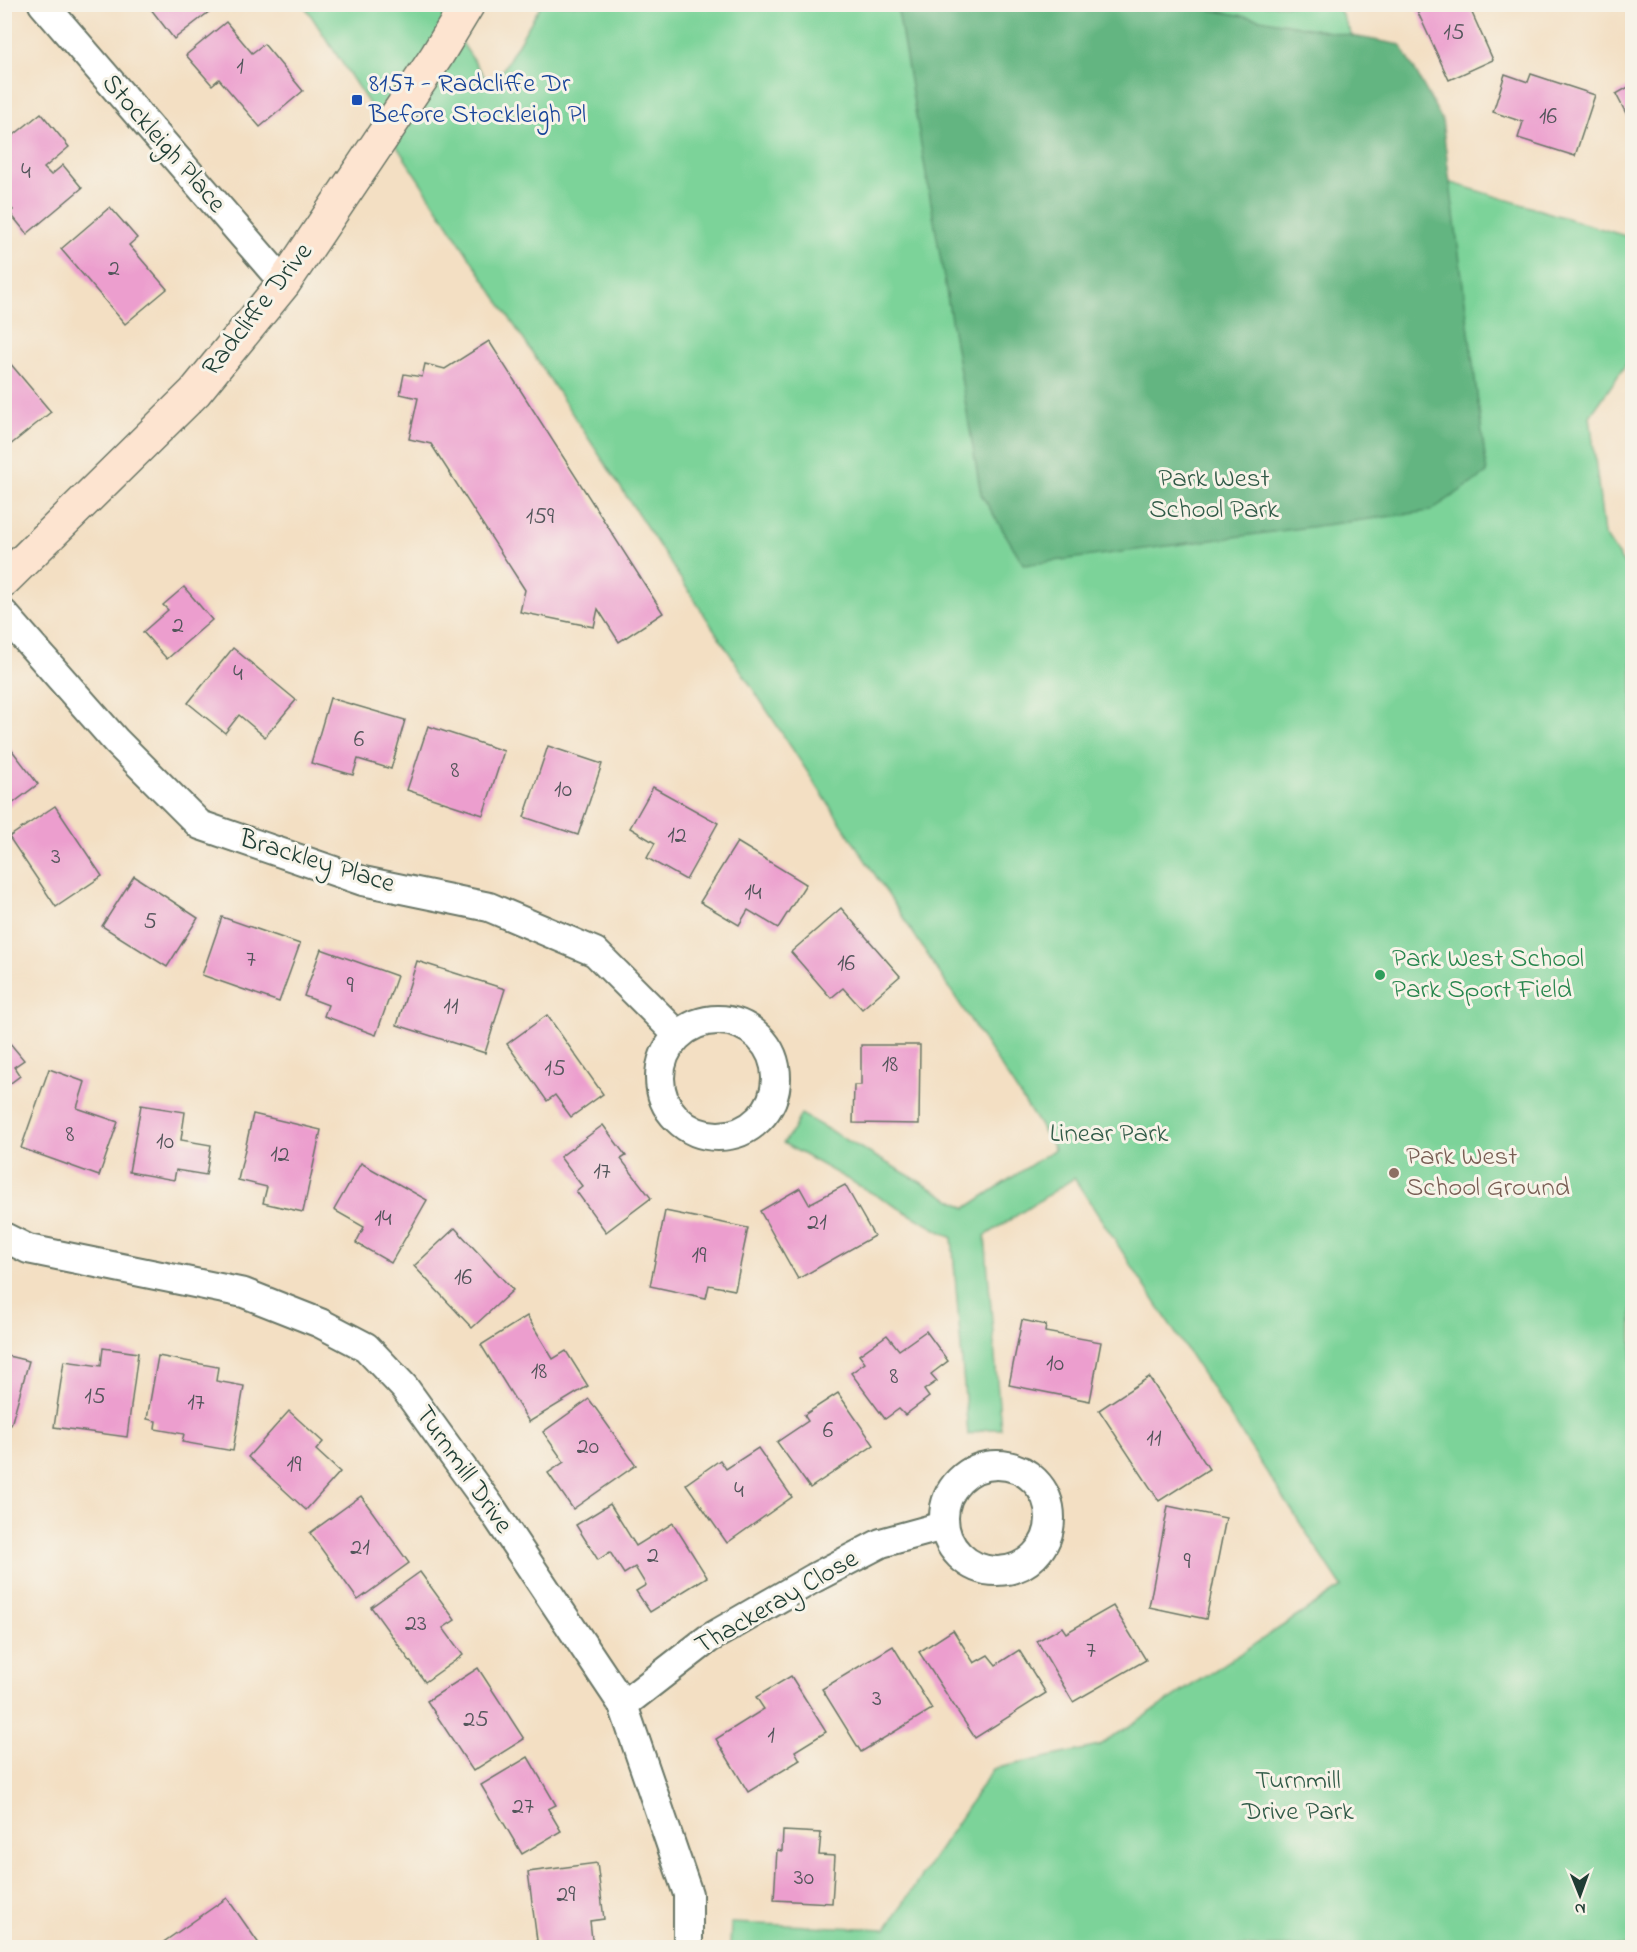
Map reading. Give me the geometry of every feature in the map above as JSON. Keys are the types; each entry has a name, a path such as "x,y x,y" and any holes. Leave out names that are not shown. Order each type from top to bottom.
{"street":[{"name":"Stockleigh Place","path":"43,4 284,283"},
{"name":"Radcliffe Drive","path":"4,580 195,392 284,283 436,57 468,4"},
{"name":"Brackley Place","path":"4,614 116,741 200,825 363,881 489,906 594,952 678,1035"},
{"path":"712,1020 732,1021 750,1028 764,1041 773,1058 777,1076 774,1095 766,1112 752,1126 735,1134 715,1136 696,1132 680,1122 667,1107 661,1089 660,1069 666,1050 678,1035 694,1025 712,1020"},
{"name":"Turnmill Drive","path":"4,1237 28,1249 243,1293 320,1323 366,1347 404,1387 492,1509 623,1705 688,1894 688,1947"},
{"name":"Thackeray Close","path":"623,1705 708,1638 814,1578 881,1543 943,1526"}],"green space":[{"name":"Park West School Park","path":"304,5 437,5 492,88 541,5 1337,5 1419,173 1632,238 1632,356 1590,416 1604,534 1632,576 1632,1947 730,1947 731,1923 886,1929 993,1769 1099,1746 1342,1587 1074,1178 985,1236 1001,1429 986,1429 968,1435 952,1238 783,1143 801,1114 966,1208 1055,1149"},
{"path":"897,5 1184,5 1401,45 1442,120 1487,473 1430,511 1024,565 981,494"}],"building":[{"path":"147,4 219,4 174,39"},
{"path":"1414,4 1468,4 1493,60 1449,80"},
{"path":"226,22 252,53 264,44 303,91 260,127 219,79 212,85 186,55"},
{"path":"1505,74 1528,82 1531,74 1595,95 1575,156 1518,138 1523,122 1493,112"},
{"path":"1632,85 1632,125 1616,94"},
{"path":"41,113 69,147 44,168 51,175 63,165 82,188 27,234 10,213 13,210 4,200 4,143"},
{"path":"110,207 137,238 129,245 167,289 125,324 61,249"},
{"path":"489,341 663,613 619,642 598,609 594,627 520,612 525,590 431,444 409,439 418,398 400,394 404,374 422,377 425,364 445,369"},
{"path":"4,356 51,412 4,450"},
{"path":"184,587 212,620 167,659 143,632 168,610 163,605"},
{"path":"233,648 296,700 265,737 239,715 225,733 188,703"},
{"path":"330,698 405,720 391,769 358,759 353,775 311,763"},
{"path":"428,726 504,751 483,815 407,790"},
{"path":"4,740 38,784 4,810"},
{"path":"548,746 602,764 578,835 524,817"},
{"path":"653,787 718,823 686,880 647,858 655,843 630,828"},
{"path":"55,806 102,876 56,907 9,837"},
{"path":"737,842 806,884 778,928 748,910 739,925 700,902"},
{"path":"134,876 198,918 167,967 102,926"},
{"path":"841,908 900,976 862,1009 843,988 831,998 791,952"},
{"path":"222,917 300,944 279,1002 202,975"},
{"path":"321,949 397,976 376,1035 324,1016 328,1005 304,996"},
{"path":"417,961 505,989 485,1053 397,1025"},
{"path":"547,1015 603,1094 571,1117 555,1095 547,1101 507,1044"},
{"path":"4,1036 24,1060 14,1067 20,1076 4,1088"},
{"path":"861,1045 920,1045 919,1124 853,1123 854,1085 861,1085"},
{"path":"49,1069 85,1082 77,1108 118,1122 99,1176 21,1148"},
{"path":"141,1105 185,1112 181,1140 211,1145 206,1175 176,1170 174,1180 129,1172"},
{"path":"253,1114 321,1130 303,1212 263,1203 267,1187 238,1180"},
{"path":"603,1125 626,1156 621,1159 651,1198 606,1232 576,1191 582,1186 560,1157"},
{"path":"361,1163 427,1200 391,1263 356,1243 364,1227 334,1210"},
{"path":"845,1185 874,1236 798,1279 760,1211 800,1188 809,1204"},
{"path":"665,1211 748,1228 735,1290 709,1285 706,1298 650,1286"},
{"path":"455,1228 513,1290 472,1328 414,1266"},
{"path":"527,1316 553,1359 566,1351 588,1386 529,1422 481,1345"},
{"path":"1022,1320 1046,1325 1045,1332 1101,1342 1090,1401 1009,1385"},
{"path":"926,1331 948,1361 931,1374 937,1381 924,1390 929,1397 905,1415 899,1409 885,1419 851,1373 865,1363 859,1355 887,1335 899,1350"},
{"path":"103,1348 138,1353 127,1437 54,1427 64,1361 101,1366"},
{"path":"4,1355 29,1361 11,1425 4,1424"},
{"path":"158,1356 218,1367 216,1381 244,1386 233,1451 182,1442 184,1434 155,1429 156,1421 147,1419"},
{"path":"1149,1377 1209,1469 1159,1501 1099,1410"},
{"path":"838,1393 874,1445 810,1488 777,1442 808,1421 804,1415"},
{"path":"589,1399 636,1465 573,1509 548,1473 564,1462 543,1432"},
{"path":"289,1411 323,1442 316,1450 340,1472 306,1510 248,1457"},
{"path":"758,1448 792,1497 727,1543 686,1484 720,1460 726,1469"},
{"path":"361,1496 409,1563 358,1600 310,1533"},
{"path":"610,1504 636,1546 673,1523 707,1577 650,1612 636,1591 646,1585 635,1567 624,1574 610,1552 598,1560 576,1525"},
{"path":"1168,1506 1226,1518 1206,1619 1149,1607"},
{"path":"420,1572 455,1620 443,1628 463,1655 425,1682 371,1607"},
{"path":"1113,1606 1146,1660 1073,1702 1037,1641 1062,1627 1066,1633"},
{"path":"953,1630 974,1663 988,1655 996,1665 1019,1650 1046,1693 975,1738 919,1652"},
{"path":"893,1646 932,1709 861,1752 822,1689"},
{"path":"478,1668 524,1739 473,1771 427,1701"},
{"path":"791,1676 826,1732 795,1751 800,1760 748,1792 716,1739 764,1709 756,1697"},
{"path":"528,1757 556,1805 548,1809 561,1831 522,1854 481,1785"},
{"path":"783,1831 821,1833 819,1855 835,1856 832,1903 774,1900 777,1850 782,1851"},
{"path":"597,1863 604,1919 590,1921 593,1948 538,1948 528,1872"},
{"path":"227,1898 262,1948 155,1948"}],"place":[{"name":"8157 - Radcliffe Dr Before Stockleigh Pl","path":"357,100"},
{"name":"Park West School Park Sport Field","path":"1380,975"},
{"name":"Park West School Ground","path":"1394,1173"}],"park label":[{"name":"Linear Park","path":"1109,1134"},
{"name":"Turnmill Drive Park","path":"1298,1796"}]}
